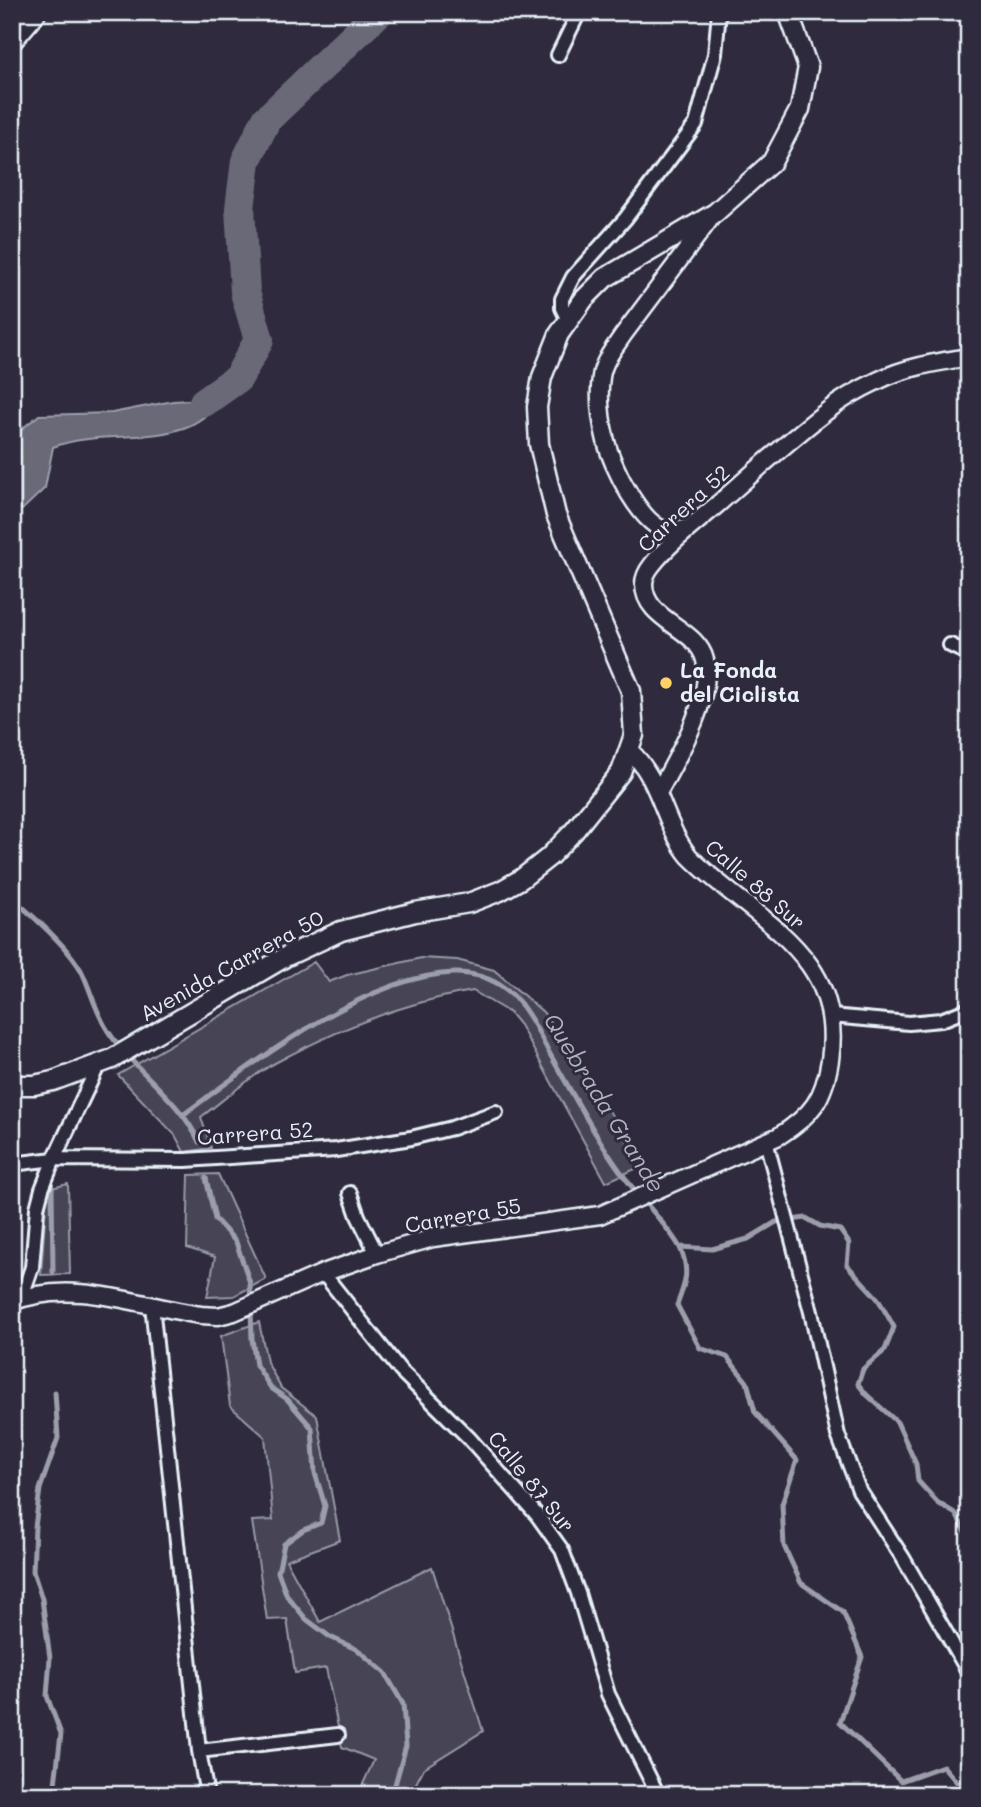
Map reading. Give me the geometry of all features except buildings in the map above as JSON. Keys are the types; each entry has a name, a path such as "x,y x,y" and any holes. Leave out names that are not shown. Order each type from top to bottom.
{"highway":[{"path":"12,39 35,12"}],"main road":[{"name":"Avenida Carrera 50","path":"12,1085 34,1085 53,1081 105,1063 313,942 378,920 469,903 500,891 521,879 549,857 621,772 630,751 634,719 631,691 556,515 539,444 537,407 542,377 559,334 584,299 605,278 715,212 772,162 800,109 808,67 788,12"}],"street":[{"path":"558,55 579,12"},
{"path":"568,320 562,308 562,299 573,276 625,219 696,124 715,54 719,12"},
{"path":"691,527 671,532 660,529 639,509 607,444 599,397 601,374 610,355 715,212"},
{"name":"Carrera 52","path":"658,793 690,731 702,696 706,670 705,658 698,646 651,605 644,584 653,564 691,527 828,410 879,379 969,357"},
{"path":"950,645 969,654"},
{"name":"Calle 88 Sur","path":"630,751 640,761 658,793 681,846 699,867 782,933 815,975 826,995 831,1016"},
{"path":"831,1016 909,1023 941,1020 969,1009"},
{"name":"Carrera 55","path":"17,1301 60,1293 86,1293 201,1315 234,1312 323,1273 433,1238 600,1215 766,1141 800,1122 821,1097 828,1074 831,1016"},
{"path":"17,1301 32,1267 37,1208 54,1159 105,1063"},
{"name":"Carrera 52","path":"12,1164 54,1159 186,1160 336,1150 411,1138 452,1128 496,1112"},
{"path":"766,1141 825,1368 838,1435 859,1490 903,1558 969,1673"},
{"path":"350,1193 377,1254"},
{"name":"Calle 87 Sur","path":"323,1273 400,1370 469,1438 537,1515 562,1550 608,1694 658,1795"},
{"path":"152,1305 199,1751 207,1795"},
{"path":"199,1751 338,1735"}],"shaded area":[{"path":"421,958 457,960 494,970 543,1012 583,1067 642,1166 606,1182 520,1025 510,1013 473,991 422,1002 371,1019 322,1039 265,1069 201,1117 211,1148 184,1152 175,1135 118,1075 314,962 329,982 347,975"},
{"path":"218,1174 266,1279 234,1296 207,1297 215,1257 187,1248 189,1175"},
{"path":"68,1184 70,1274 41,1275 47,1189"},
{"path":"259,1322 267,1362 281,1388 317,1416 340,1540 286,1560 320,1622 432,1567 483,1731 424,1768 410,1795 358,1795 374,1760 342,1747 326,1668 295,1673 287,1619 267,1620 252,1521 273,1520 265,1437 230,1406 221,1336"}],"water":[{"path":"232,367 243,386 191,425 157,434 87,439 53,447 45,488 22,510 12,508 12,465 21,459 17,433 39,415 112,413 191,400"}],"waterway":[{"path":"204,402 238,378 259,340 245,292 240,208 246,161 266,120 379,12"},
{"path":"12,898 69,953 82,972 108,1031 130,1059 180,1112 199,1142"},
{"name":"Quebrada Grande","path":"183,1115 276,1048 347,1006 383,989 419,978 460,973 488,979 507,990 521,1004 532,1021 608,1153 681,1250 686,1272 677,1305 700,1348 727,1357 747,1382 755,1412 797,1460 782,1504 784,1546 801,1583 843,1612 862,1657 840,1722 901,1781 943,1766 968,1795"},
{"path":"206,1178 215,1219 236,1242 250,1283 256,1365 271,1388 287,1399 312,1428 315,1473 325,1506 321,1523 303,1530 284,1544 278,1572 287,1596 306,1619 330,1637 358,1650 385,1673 403,1704 406,1746 392,1795"},
{"path":"52,1187 53,1272"},
{"path":"680,1247 712,1249 748,1239 776,1222 806,1218 820,1226 840,1230 849,1243 847,1265 878,1299 894,1327 885,1350 863,1369 858,1384 897,1422 916,1464 918,1481 938,1503 956,1514 969,1539"},
{"path":"55,1392 58,1438 40,1489 33,1571 42,1599 50,1658 47,1696 61,1734 55,1784 57,1795"}],"place":[{"name":"La Fonda del Ciclista","path":"666,683"}]}
